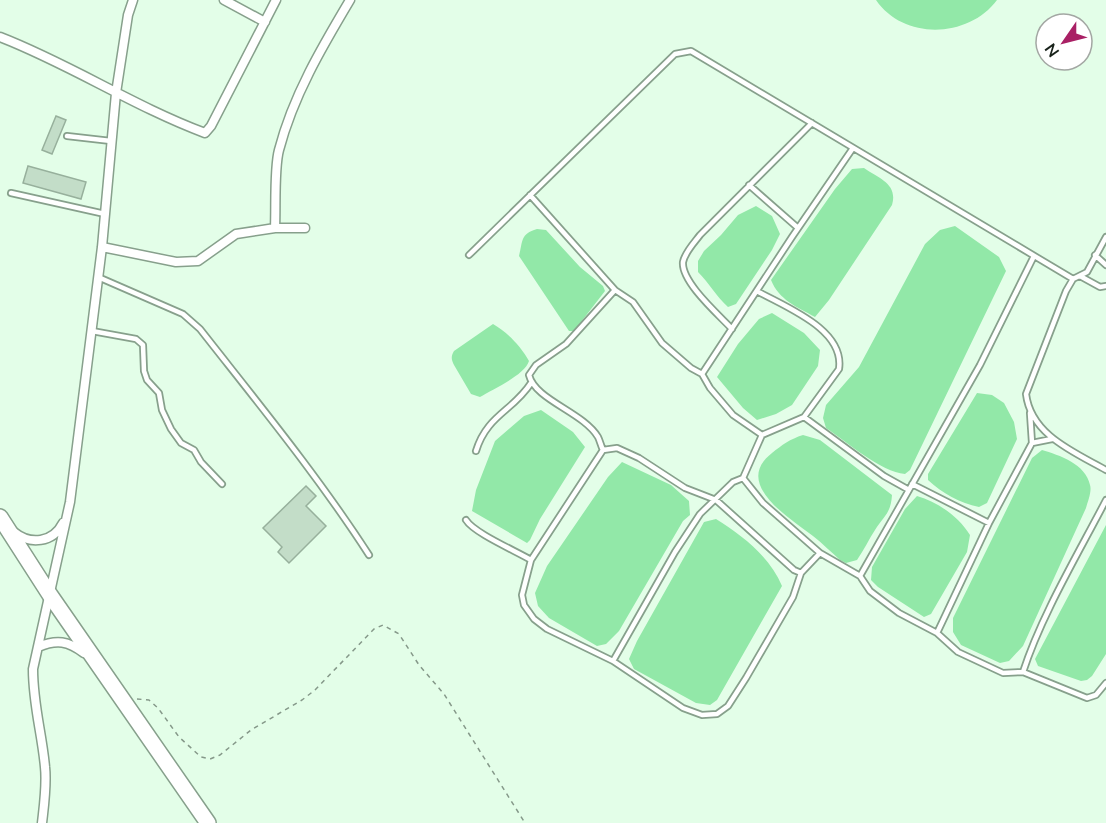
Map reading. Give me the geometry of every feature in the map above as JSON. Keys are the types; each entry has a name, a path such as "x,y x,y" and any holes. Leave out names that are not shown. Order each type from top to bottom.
{"highway":[{"path":"0,516 50,595 208,823"}],"street":[{"path":"42,823 45,767 33,692 33,669 70,502 102,247 116,93 128,15 133,0"},
{"path":"224,0 265,22"},
{"path":"0,37 26,47 153,112 205,133 211,126 276,0"},
{"path":"275,228 278,151 300,92 322,46 350,0"},
{"path":"102,247 176,262 198,261 236,234 275,228 305,228"},
{"path":"0,516 22,539 46,540 55,535 61,526 70,502"},
{"path":"38,647 61,641 75,645 98,664"}],"lane":[{"path":"469,255 675,54 691,51 1073,279"},
{"path":"732,329 700,295 685,275 683,263 687,252 700,235 812,123"},
{"path":"67,136 111,141"},
{"path":"702,374 853,148"},
{"path":"749,185 798,228"},
{"path":"11,193 105,214"},
{"path":"530,195 615,290 633,302 662,343 691,368 702,374 710,388 733,415 762,435"},
{"path":"937,633 988,523 1032,443 1026,394 1066,291 1073,279 1087,272 1106,237"},
{"path":"1095,255 1106,265"},
{"path":"860,576 980,364 1034,256"},
{"path":"1080,276 1100,286 1106,286"},
{"path":"98,277 183,314 200,329 312,472 369,555"},
{"path":"603,450 598,437 590,427 536,389 529,375 536,365 566,344 615,290"},
{"path":"613,661 675,552 700,514 733,482 743,478 762,435 804,417 839,369 840,359 836,346 826,332 757,291"},
{"path":"92,331 136,339 143,345 144,371 147,380 159,393 162,410 171,429 181,443 194,450 201,462 222,483"},
{"path":"476,451 481,436 491,423 523,396 531,383"},
{"path":"1030,413 1052,439 1106,470"},
{"path":"804,417 884,476 909,490"},
{"path":"1032,443 1052,439"},
{"path":"801,573 794,570 716,500 685,488 639,458 616,448 603,450 531,560 522,595 524,605 534,619 547,629 613,661 683,708 702,715 717,714 728,706 746,678 793,597 801,573 820,554"},
{"path":"743,478 763,503 820,554 860,576 870,591 898,613 937,633 958,652 1003,672 1023,672 1087,698 1096,695 1106,683"},
{"path":"912,484 988,523"},
{"path":"1023,672 1028,656 1057,594 1106,500"},
{"path":"466,520 478,531 531,560"}],"path":[{"path":"124,702 138,698 149,700 158,708 179,737 201,758 210,759 220,755 251,730 308,695 374,630 383,625 399,634 419,665 444,694 525,823"}],"shaded area":[{"path":"876,0 997,0 985,13 970,22 954,28 936,30 903,23 888,13"},
{"path":"864,168 890,187 892,205 829,300 815,317 784,298 771,280 835,189 852,169"},
{"path":"756,206 772,216 780,234 736,304 728,307 698,272 698,261 704,251 738,215"},
{"path":"955,226 999,257 1006,271 910,470 905,474 885,468 854,448 826,428 823,418 826,405 859,367 925,244 940,230"},
{"path":"537,229 546,230 580,267 603,286 605,291 574,331 569,331 519,256 525,236"},
{"path":"772,313 804,333 820,350 818,366 792,405 776,414 757,420 743,408 717,377 738,344 759,319"},
{"path":"493,324 513,340 529,361 515,376 480,397 471,394 454,365 452,356 454,351"},
{"path":"977,393 992,395 1004,403 1014,422 1017,439 987,503 979,507 952,497 928,480 928,474"},
{"path":"541,410 573,432 585,447 527,543 472,511 476,490 495,441 524,416"},
{"path":"803,435 820,440 892,495 889,510 857,560 846,563 840,560 779,510 761,488 758,477 761,465 783,445"},
{"path":"1042,450 1078,466 1087,478 1090,493 1086,508 1023,646 1009,661 1000,663 961,645 953,632 953,618 1032,458"},
{"path":"622,462 671,485 689,501 690,515 683,521 619,631 606,644 597,646 549,618 538,606 535,593 547,566 608,477"},
{"path":"917,496 947,511 970,535 967,552 931,614 924,617 871,580 872,567 905,509"},
{"path":"716,519 736,532 763,556 782,586 717,700 710,705 696,703 634,669 629,659 704,522"},
{"path":"1106,525 1106,654 1092,676 1081,681 1038,666 1035,659"}],"building":[{"path":"56,116 66,120 52,154 42,150"},
{"path":"28,166 86,182 81,199 23,183"},
{"path":"306,486 316,496 306,506 326,526 289,563 278,552 282,547 263,528"}]}
